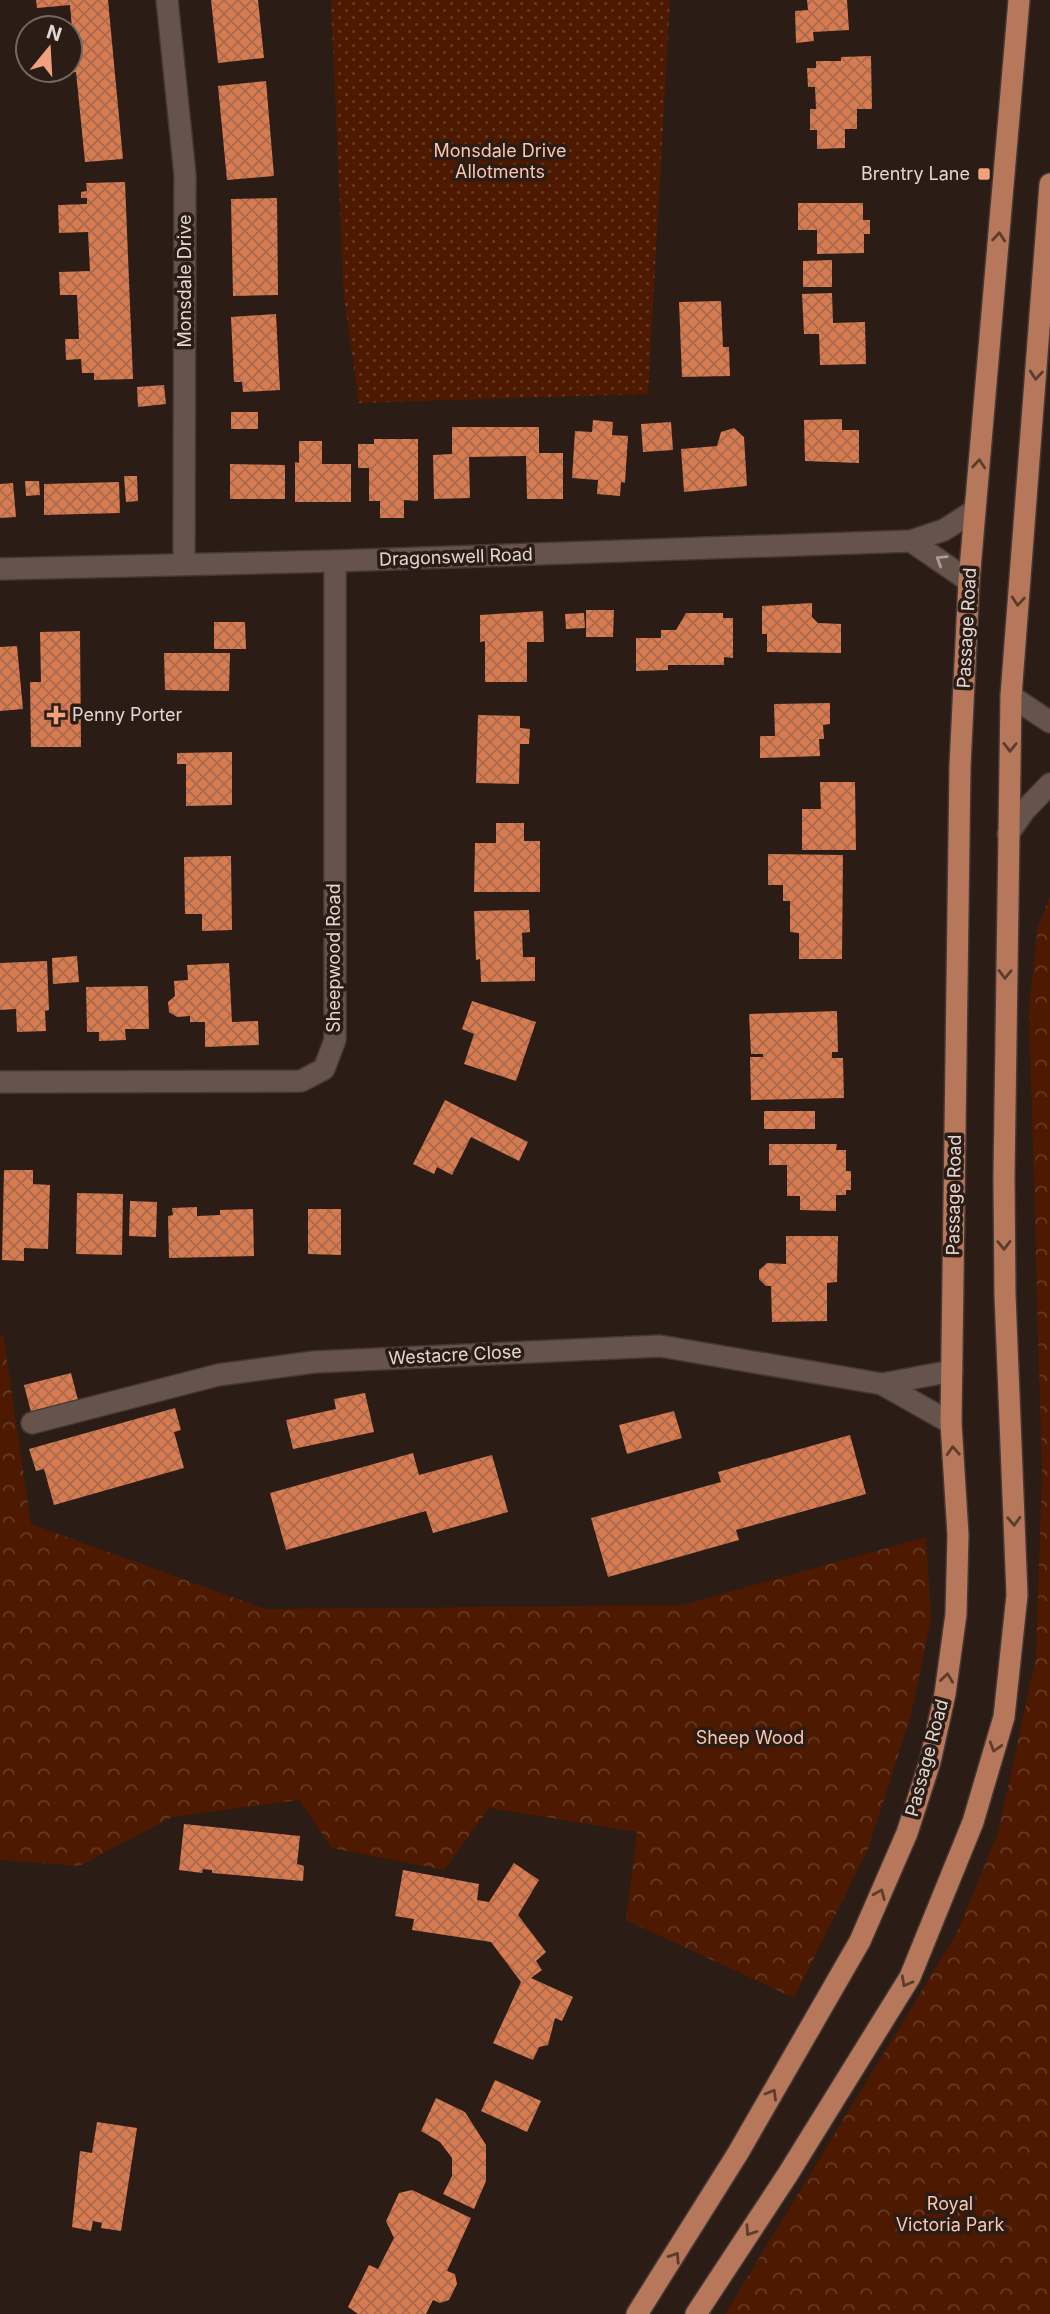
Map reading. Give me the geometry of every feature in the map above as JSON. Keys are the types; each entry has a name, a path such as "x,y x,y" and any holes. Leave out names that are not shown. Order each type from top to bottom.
{"main road":[{"name":"Passage Road","path":"637,2314 738,2154 860,1941 907,1833 930,1762 945,1694 956,1614 958,1535 951,1423 960,766 969,581 1019,0"},
{"path":"696,2314 788,2174 910,1978 973,1822 1004,1717 1017,1595 1004,1269 1011,696 1050,184"}],"street":[{"name":"Monsdale Drive","path":"167,0 185,175 184,564"},
{"name":"Dragonswell Road","path":"0,569 335,561 911,541 944,530 975,510"},
{"path":"911,541 969,581"},
{"name":"Sheepwood Road","path":"0,1082 301,1081 324,1069 335,1040 335,561"},
{"path":"1011,696 1050,722"},
{"path":"1008,834 1025,810 1050,785"},
{"name":"Westacre Close","path":"32,1423 218,1375 314,1362 646,1346 719,1354 882,1384 951,1423"},
{"name":"Westacre Close","path":"882,1384 952,1371"}],"green space":[{"name":"Monsdale Drive Allotments","path":"331,0 670,0 648,394 359,403 344,298"},
{"name":"Royal Victoria Park","path":"1050,897 1050,2314 725,2314 957,1933 998,1833 1036,1658 1042,1474 1029,1008 1038,926"},
{"name":"Sheep Wood","path":"3,1334 31,1524 265,1609 682,1605 926,1537 931,1619 911,1715 868,1849 794,1998 626,1920 637,1832 489,1808 444,1870 332,1848 299,1800 172,1817 79,1866 0,1860 0,1336"}],"building":[{"path":"36,0 108,0 123,159 85,162 77,84 84,84 84,14 71,14 70,5 37,8"},
{"path":"211,0 258,0 264,58 218,63"},
{"path":"807,0 847,0 849,30 813,32 814,41 796,43 795,11 808,10"},
{"path":"871,56 872,109 857,109 857,129 845,129 845,148 817,149 817,130 810,130 810,109 816,109 815,87 808,87 807,68 816,68 816,61 841,61 841,57"},
{"path":"266,81 274,176 227,180 218,86"},
{"path":"125,182 133,379 94,380 94,373 82,373 81,359 66,360 65,339 79,339 77,295 60,295 59,272 90,271 88,232 59,233 58,205 87,204 87,198 81,198 81,192 87,191 86,183"},
{"path":"277,198 278,295 233,296 231,199"},
{"path":"798,203 863,203 863,220 870,220 870,234 864,234 864,253 817,254 817,230 798,230"},
{"path":"832,260 832,287 803,287 803,261"},
{"path":"832,293 833,323 865,322 866,364 820,365 819,334 804,334 802,294"},
{"path":"721,301 723,347 729,347 730,376 682,377 679,302"},
{"path":"276,314 280,390 243,392 242,382 234,382 231,317"},
{"path":"164,385 166,404 138,407 137,387"},
{"path":"231,412 258,412 258,429 231,429"},
{"path":"842,419 842,430 859,430 859,463 805,461 804,420"},
{"path":"593,420 613,422 612,435 628,436 625,483 621,482 620,496 597,494 598,480 572,478 575,431 592,432"},
{"path":"671,422 673,450 643,452 641,424"},
{"path":"452,427 539,427 539,453 563,453 563,499 527,499 526,456 469,457 470,498 434,499 433,455 452,454"},
{"path":"734,428 744,437 747,486 684,492 681,449 717,446 721,432"},
{"path":"374,439 418,439 418,501 404,500 404,518 380,518 380,501 369,501 369,468 358,468 358,444 374,444"},
{"path":"299,441 322,441 322,464 351,464 351,502 295,502 295,462 299,463"},
{"path":"230,464 285,465 285,499 230,499"},
{"path":"124,476 137,476 138,501 126,502"},
{"path":"25,481 39,481 40,495 26,496"},
{"path":"119,482 120,513 44,515 44,484"},
{"path":"13,483 16,517 0,518 0,484"},
{"path":"812,603 812,617 818,623 841,624 841,653 767,652 767,634 762,634 762,606"},
{"path":"586,610 614,610 613,637 586,637"},
{"path":"543,611 544,642 527,642 527,682 485,682 485,641 480,642 480,615"},
{"path":"584,613 585,628 566,629 565,614"},
{"path":"686,613 723,613 723,618 733,618 733,658 724,657 724,665 668,665 668,670 636,671 636,638 661,638 661,630 676,630"},
{"path":"214,622 245,622 246,649 214,649"},
{"name":"Penny Porter","path":"80,631 81,747 31,747 30,682 41,682 40,632"},
{"path":"17,646 23,709 0,711 0,647"},
{"path":"164,653 230,653 229,691 165,690"},
{"path":"830,703 830,724 823,725 824,739 819,739 820,756 760,758 760,736 775,736 774,704"},
{"path":"478,715 520,716 520,728 530,729 529,744 520,744 519,784 476,783"},
{"path":"232,752 232,805 186,806 186,764 177,764 177,753"},
{"path":"820,782 855,782 856,850 802,850 802,809 821,809"},
{"path":"496,823 524,823 524,841 540,841 540,892 474,892 475,843 496,843"},
{"path":"768,854 843,855 842,959 799,959 799,933 790,932 790,901 783,901 783,885 768,885"},
{"path":"231,856 232,930 202,931 202,914 185,914 184,857"},
{"path":"529,910 530,932 522,933 523,957 535,957 535,981 481,982 480,959 476,960 474,911"},
{"path":"77,956 79,982 53,984 52,958"},
{"path":"47,961 49,1010 45,1011 46,1031 17,1032 16,1009 0,1010 0,963"},
{"path":"229,963 232,1022 258,1021 259,1045 205,1047 205,1022 190,1022 190,1016 177,1017 169,1012 168,1002 175,996 174,981 188,980 187,965"},
{"path":"148,986 149,1029 125,1029 126,1040 99,1041 99,1032 87,1032 86,987"},
{"path":"472,1001 536,1022 516,1081 464,1064 474,1034 462,1029"},
{"path":"837,1011 838,1052 832,1052 832,1058 843,1058 844,1098 751,1100 750,1057 763,1057 763,1054 751,1054 749,1014"},
{"path":"445,1100 528,1142 519,1161 471,1137 452,1175 437,1167 434,1174 413,1164"},
{"path":"764,1111 815,1111 815,1129 764,1129"},
{"path":"769,1144 837,1144 836,1150 846,1150 846,1171 851,1171 851,1190 846,1190 846,1195 836,1195 836,1211 800,1210 800,1196 787,1196 787,1165 769,1165"},
{"path":"4,1170 33,1170 33,1184 50,1185 48,1249 24,1248 24,1261 2,1260"},
{"path":"77,1193 123,1194 122,1255 76,1254"},
{"path":"130,1201 157,1202 156,1237 129,1236"},
{"path":"197,1207 197,1216 220,1215 220,1210 253,1209 254,1256 169,1258 168,1216 173,1215 172,1208"},
{"path":"308,1209 341,1209 341,1255 308,1254"},
{"path":"786,1236 838,1236 837,1282 827,1283 827,1321 772,1322 771,1286 766,1286 759,1279 759,1270 767,1263 786,1264"},
{"path":"71,1373 78,1400 31,1412 24,1385"},
{"path":"365,1393 374,1432 293,1449 286,1420 336,1409 334,1399"},
{"path":"175,1408 181,1430 174,1432 184,1468 54,1505 44,1469 36,1471 29,1449"},
{"path":"674,1411 682,1438 627,1454 619,1425"},
{"path":"850,1435 866,1494 736,1530 739,1540 608,1577 591,1518 721,1482 718,1472"},
{"path":"413,1453 419,1475 492,1455 508,1512 433,1533 426,1511 286,1550 270,1493"},
{"path":"184,1824 300,1836 297,1864 304,1866 303,1881 212,1873 212,1870 203,1869 202,1873 179,1870"},
{"path":"514,1863 539,1880 518,1915 546,1952 536,1961 542,1970 531,1978 573,1997 562,2021 555,2018 548,2045 539,2047 533,2060 493,2043 521,1982 491,1942 412,1930 414,1919 395,1916 403,1870 479,1884 477,1900 489,1902"},
{"path":"495,2080 541,2101 527,2132 481,2111"},
{"path":"436,2098 465,2112 486,2145 486,2181 474,2209 443,2194 452,2176 452,2158 440,2142 421,2131"},
{"path":"97,2122 137,2128 121,2231 101,2228 102,2223 93,2221 91,2231 72,2227 80,2151 92,2153"},
{"path":"412,2190 471,2218 447,2271 455,2274 457,2284 449,2300 440,2303 433,2300 426,2314 358,2314 348,2307 369,2265 378,2269 394,2238 386,2221 399,2193"}],"place":[{"name":"Brentry Lane","path":"984,174"},
{"name":"Penny Porter","path":"56,715"}]}
